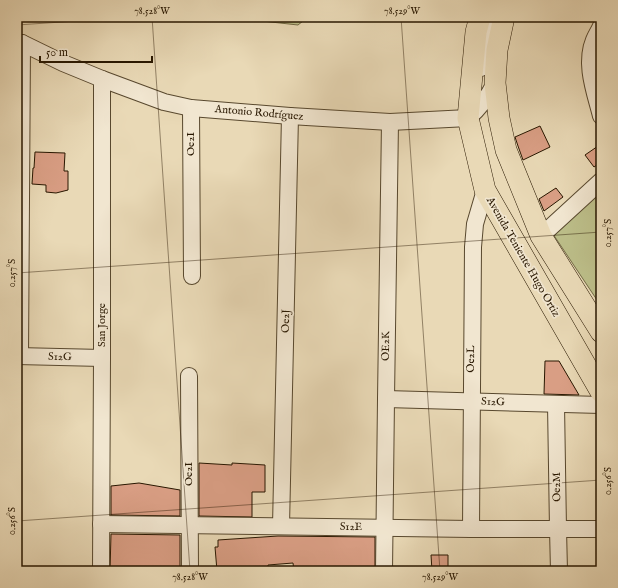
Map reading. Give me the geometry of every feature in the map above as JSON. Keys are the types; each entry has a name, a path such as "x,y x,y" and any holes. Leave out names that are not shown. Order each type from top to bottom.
{"main road":[{"name":"Avenida Teniente Hugo Ortiz","path":"480,17 476,32 468,118 485,190 601,392"},
{"path":"504,17 497,50 495,83 498,118 506,150 541,236 601,332"}],"street":[{"path":"468,118 476,104 480,72 492,17"},
{"path":"600,107 591,74 590,57 593,41 601,26"},
{"path":"18,356 20,43"},
{"name":"Antonio Rodríguez","path":"20,43 102,79 164,102 191,108 390,122 468,118"},
{"name":"San Jorge","path":"100,571 102,79"},
{"path":"468,118 485,101 495,83"},
{"name":"Oe2I","path":"191,108 192,276"},
{"name":"Oe2J","path":"281,526 290,116"},
{"name":"OE2K","path":"384,571 390,122"},
{"path":"541,236 601,181"},
{"name":"Oe2L","path":"471,529 473,246 476,224 485,190"},
{"name":"S12G","path":"18,356 102,358"},
{"name":"Oe2I","path":"189,376 190,571"},
{"name":"S12G","path":"386,399 601,405"},
{"name":"Oe2M","path":"556,404 559,571"},
{"name":"S12E","path":"101,524 471,529 601,529"}],"green space":[{"path":"226,17 308,17 298,25"},
{"path":"601,190 601,306 553,234"}],"building":[{"path":"540,126 550,147 523,160 515,137"},
{"path":"601,144 601,162 594,167 585,155"},
{"path":"35,152 65,153 64,171 68,171 68,190 56,193 46,192 46,185 32,184"},
{"path":"556,188 563,197 544,211 539,199"},
{"path":"545,361 559,361 579,395 544,394"},
{"path":"199,463 265,465 265,492 252,492 252,517 199,516"},
{"path":"139,483 180,490 180,516 111,515 111,486"},
{"path":"111,534 180,535 180,571 110,571"},
{"path":"278,536 375,537 375,571 294,571 293,563 268,565 268,571 217,571 215,547 218,547 218,540"},
{"path":"431,555 448,555 448,571 432,571"}]}
